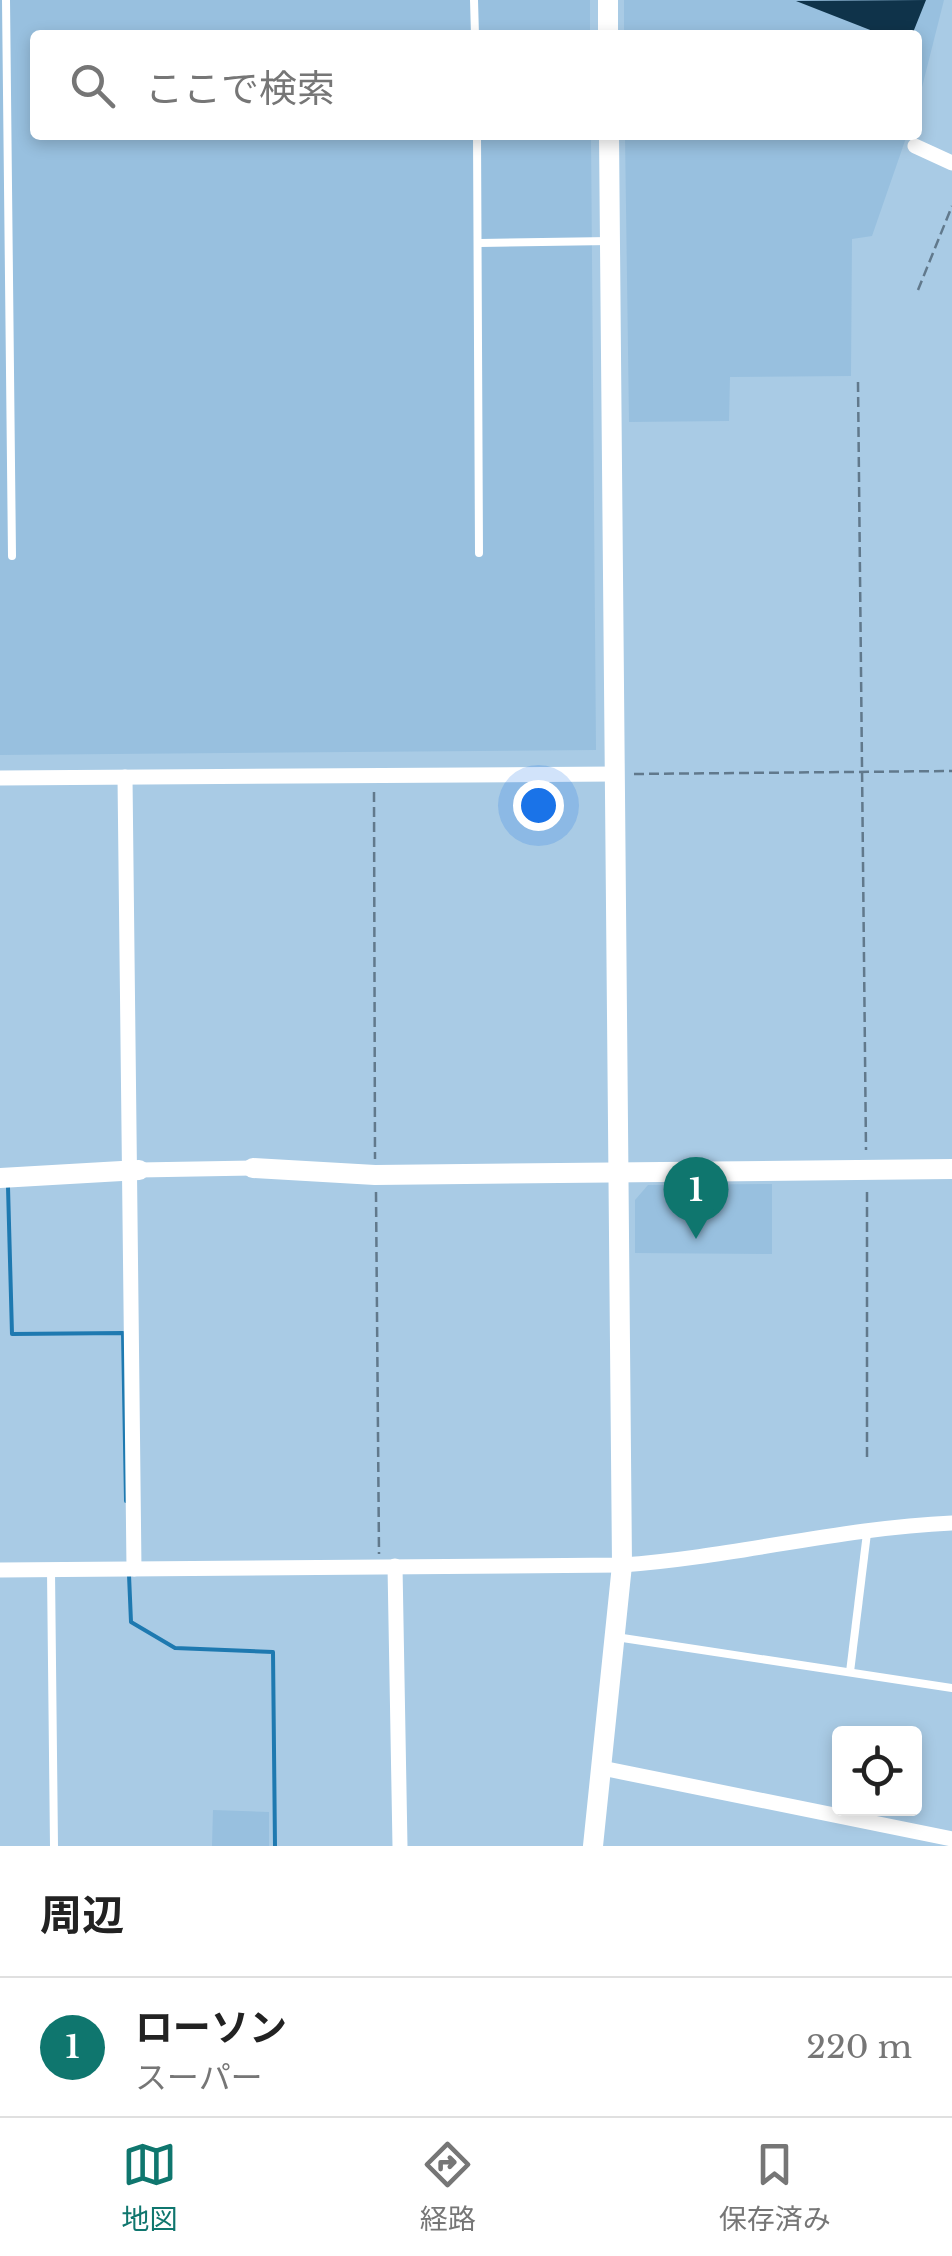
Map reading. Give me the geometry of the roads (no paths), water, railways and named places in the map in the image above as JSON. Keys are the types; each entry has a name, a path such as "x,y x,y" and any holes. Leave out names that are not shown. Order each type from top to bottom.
{"street":[{"path":"608,0 608,30"},
{"path":"593,1846 622,1565 609,140"},
{"path":"914,146 952,163"},
{"path":"0,778 616,774"},
{"path":"126,777 134,1170 134,1569"},
{"path":"0,1178 253,1168 375,1175 952,1169"},
{"path":"0,1570 622,1565 707,1558 868,1529 952,1523"},
{"path":"387,1566 400,1846"},
{"path":"602,1768 952,1839"}],"lane":[{"path":"6,0 12,556"},
{"path":"474,0 474,30"},
{"path":"477,140 479,553"},
{"path":"480,243 610,241"},
{"path":"850,1672 868,1529"},
{"path":"51,1570 54,1846"},
{"path":"616,1637 952,1688"}],"waterway":[{"path":"8,1187 12,1334 123,1333 126,1501"},
{"path":"129,1575 131,1622 175,1648 273,1652 275,1846"}],"place":[{"name":"ローソン","path":"696,1239"}]}
